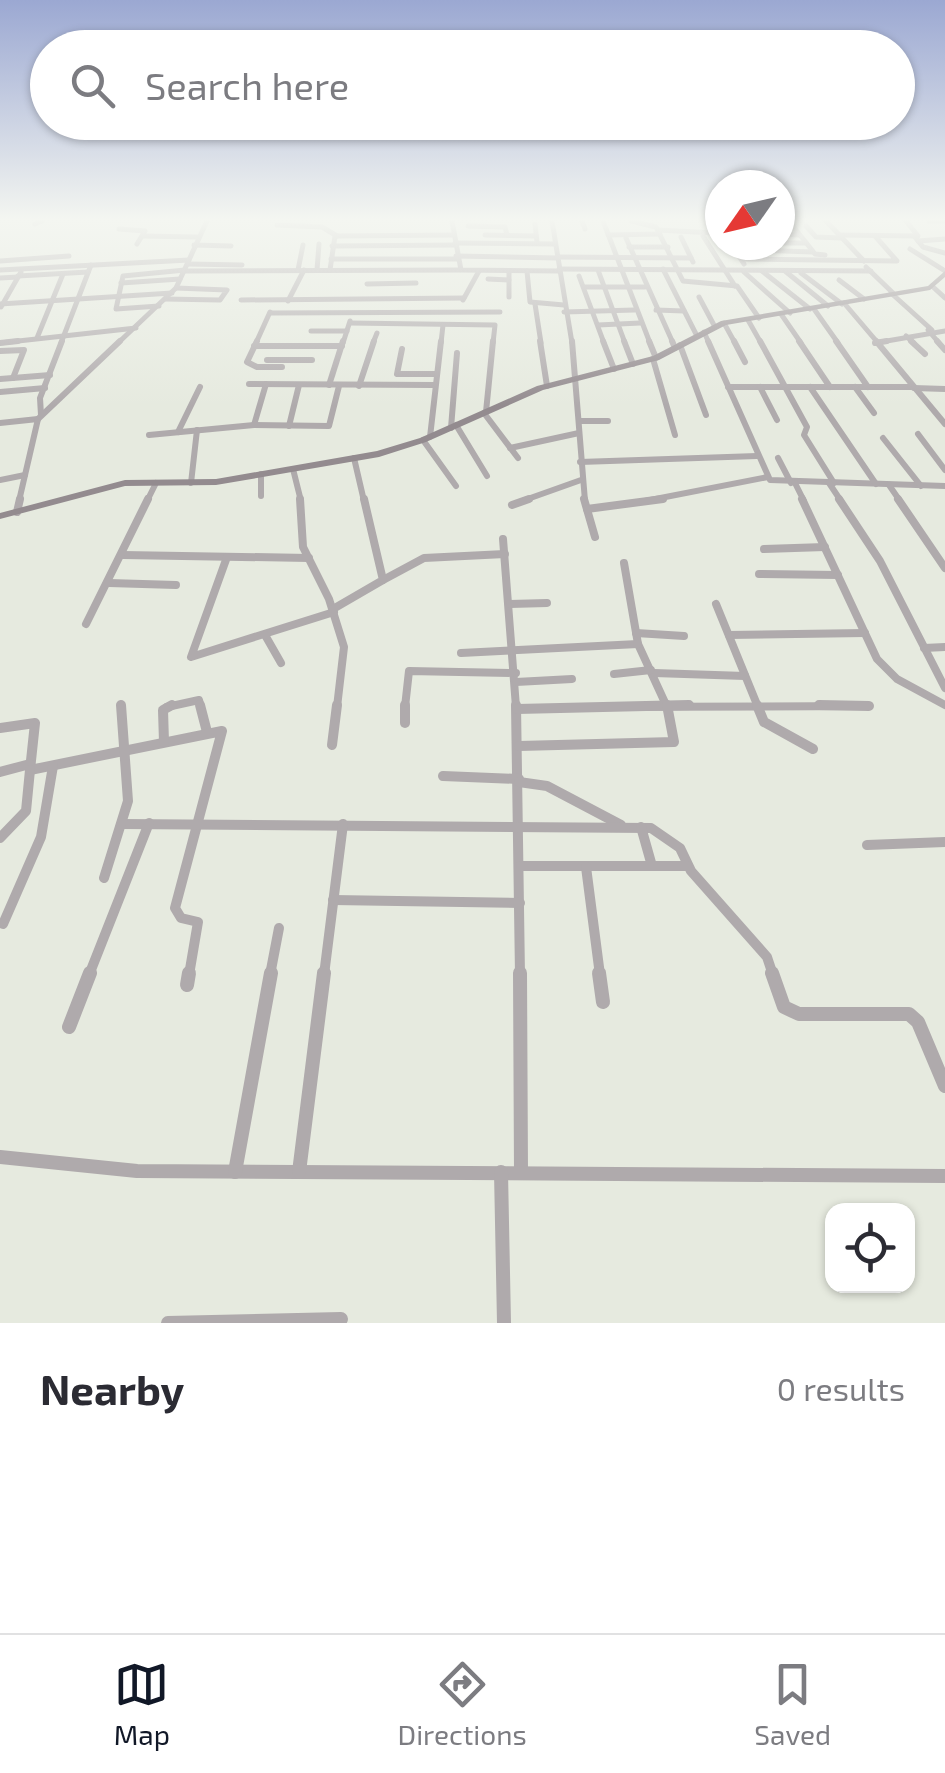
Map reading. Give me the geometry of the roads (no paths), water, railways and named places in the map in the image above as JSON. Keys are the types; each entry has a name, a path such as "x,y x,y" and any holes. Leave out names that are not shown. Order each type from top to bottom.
{"main road":[{"path":"0,516 125,483 192,483 354,458 427,439 547,386 654,358 720,325 843,304 935,283"}],"street":[{"path":"1,306 15,283"},
{"path":"37,338 58,283"},
{"path":"17,512 45,388 85,283"},
{"path":"125,283 121,283 116,309 159,306"},
{"path":"0,424 40,417 159,306 178,283"},
{"path":"202,288 205,283"},
{"path":"214,289 217,283"},
{"path":"288,301 293,283"},
{"path":"368,284 416,283 412,298"},
{"path":"458,311 472,283"},
{"path":"509,283 509,297"},
{"path":"528,283 530,301 535,304 593,311 634,310"},
{"path":"561,283 578,378 580,480 595,537"},
{"path":"582,283 614,368"},
{"path":"603,283 633,364"},
{"path":"623,283 654,358 676,436"},
{"path":"643,283 677,346 706,415"},
{"path":"670,283 701,334 768,477"},
{"path":"689,283 735,286"},
{"path":"733,283 759,318"},
{"path":"756,283 786,314 830,387"},
{"path":"781,283 812,309 868,387"},
{"path":"799,283 828,306"},
{"path":"814,283 843,304 945,424"},
{"path":"843,283 864,299"},
{"path":"882,283 945,350"},
{"path":"932,286 945,298"},
{"path":"584,287 645,287"},
{"path":"1,306 227,289 220,300 165,299"},
{"path":"173,291 226,294"},
{"path":"699,296 745,362"},
{"path":"241,300 464,298"},
{"path":"276,301 248,364 312,360"},
{"path":"535,304 547,386"},
{"path":"656,310 684,310"},
{"path":"270,314 500,312"},
{"path":"149,435 254,425 329,426 342,346 353,313"},
{"path":"748,320 807,427 804,435 880,561 945,688"},
{"path":"598,324 640,323"},
{"path":"897,324 925,354"},
{"path":"443,325 427,439 456,486"},
{"path":"311,331 496,326 485,412 518,458"},
{"path":"0,342 136,328"},
{"path":"875,344 945,330"},
{"path":"360,386 377,333"},
{"path":"254,346 342,346"},
{"path":"1,353 24,350 14,378"},
{"path":"402,350 398,374 436,374"},
{"path":"456,353 453,427 488,476"},
{"path":"267,360 284,363"},
{"path":"276,384 284,363"},
{"path":"0,379 50,375"},
{"path":"249,384 434,385"},
{"path":"254,425 266,384"},
{"path":"289,426 299,385"},
{"path":"178,432 200,387"},
{"path":"760,387 776,420"},
{"path":"810,387 876,484"},
{"path":"855,387 874,413"},
{"path":"0,392 45,388"},
{"path":"728,388 945,389"},
{"path":"579,421 608,421"},
{"path":"192,483 197,430"},
{"path":"510,448 580,434"},
{"path":"918,434 945,470"},
{"path":"883,438 921,486"},
{"path":"580,462 757,456"},
{"path":"354,458 383,580"},
{"path":"778,458 885,668 945,705"},
{"path":"293,469 302,506 302,542 333,611 344,647 332,744"},
{"path":"261,474 261,496"},
{"path":"0,480 25,475"},
{"path":"587,509 662,500 768,477 793,483 945,486"},
{"path":"512,505 580,480"},
{"path":"86,624 156,483"},
{"path":"889,485 945,568"},
{"path":"504,540 515,652 519,780 521,1172"},
{"path":"764,549 825,548"},
{"path":"227,557 190,656 333,611 431,556 505,554"},
{"path":"122,555 309,558"},
{"path":"518,746 671,744 675,738 667,706 638,644 624,563"},
{"path":"760,574 838,575"},
{"path":"108,583 176,585"},
{"path":"510,604 546,603"},
{"path":"716,604 767,726 814,749"},
{"path":"636,633 684,636"},
{"path":"728,634 865,633"},
{"path":"265,635 281,664"},
{"path":"461,653 638,644"},
{"path":"924,648 945,647"},
{"path":"405,723 404,676 409,671 572,679"},
{"path":"614,674 746,676"},
{"path":"164,742 163,710 170,704 199,700 207,732"},
{"path":"104,878 130,791 121,704"},
{"path":"517,709 869,706"},
{"path":"0,728 35,723 26,811 0,838"},
{"path":"0,772 53,766 222,731 224,736 175,908 181,918 198,922 188,985"},
{"path":"3,924 41,837 53,766"},
{"path":"442,776 519,780 547,786 623,826"},
{"path":"122,824 520,824 651,828 677,844 687,866 766,958 784,1007 799,1014 909,1014 918,1022 945,1086"},
{"path":"69,1027 149,824"},
{"path":"299,1172 343,824"},
{"path":"640,827 652,866"},
{"path":"867,844 945,842"},
{"path":"521,866 687,866"},
{"path":"586,867 603,1002"},
{"path":"333,900 520,902"},
{"path":"235,1172 279,928"},
{"path":"0,1157 137,1171 945,1176"},
{"path":"502,1172 504,1323"},
{"path":"168,1323 342,1319"}]}
